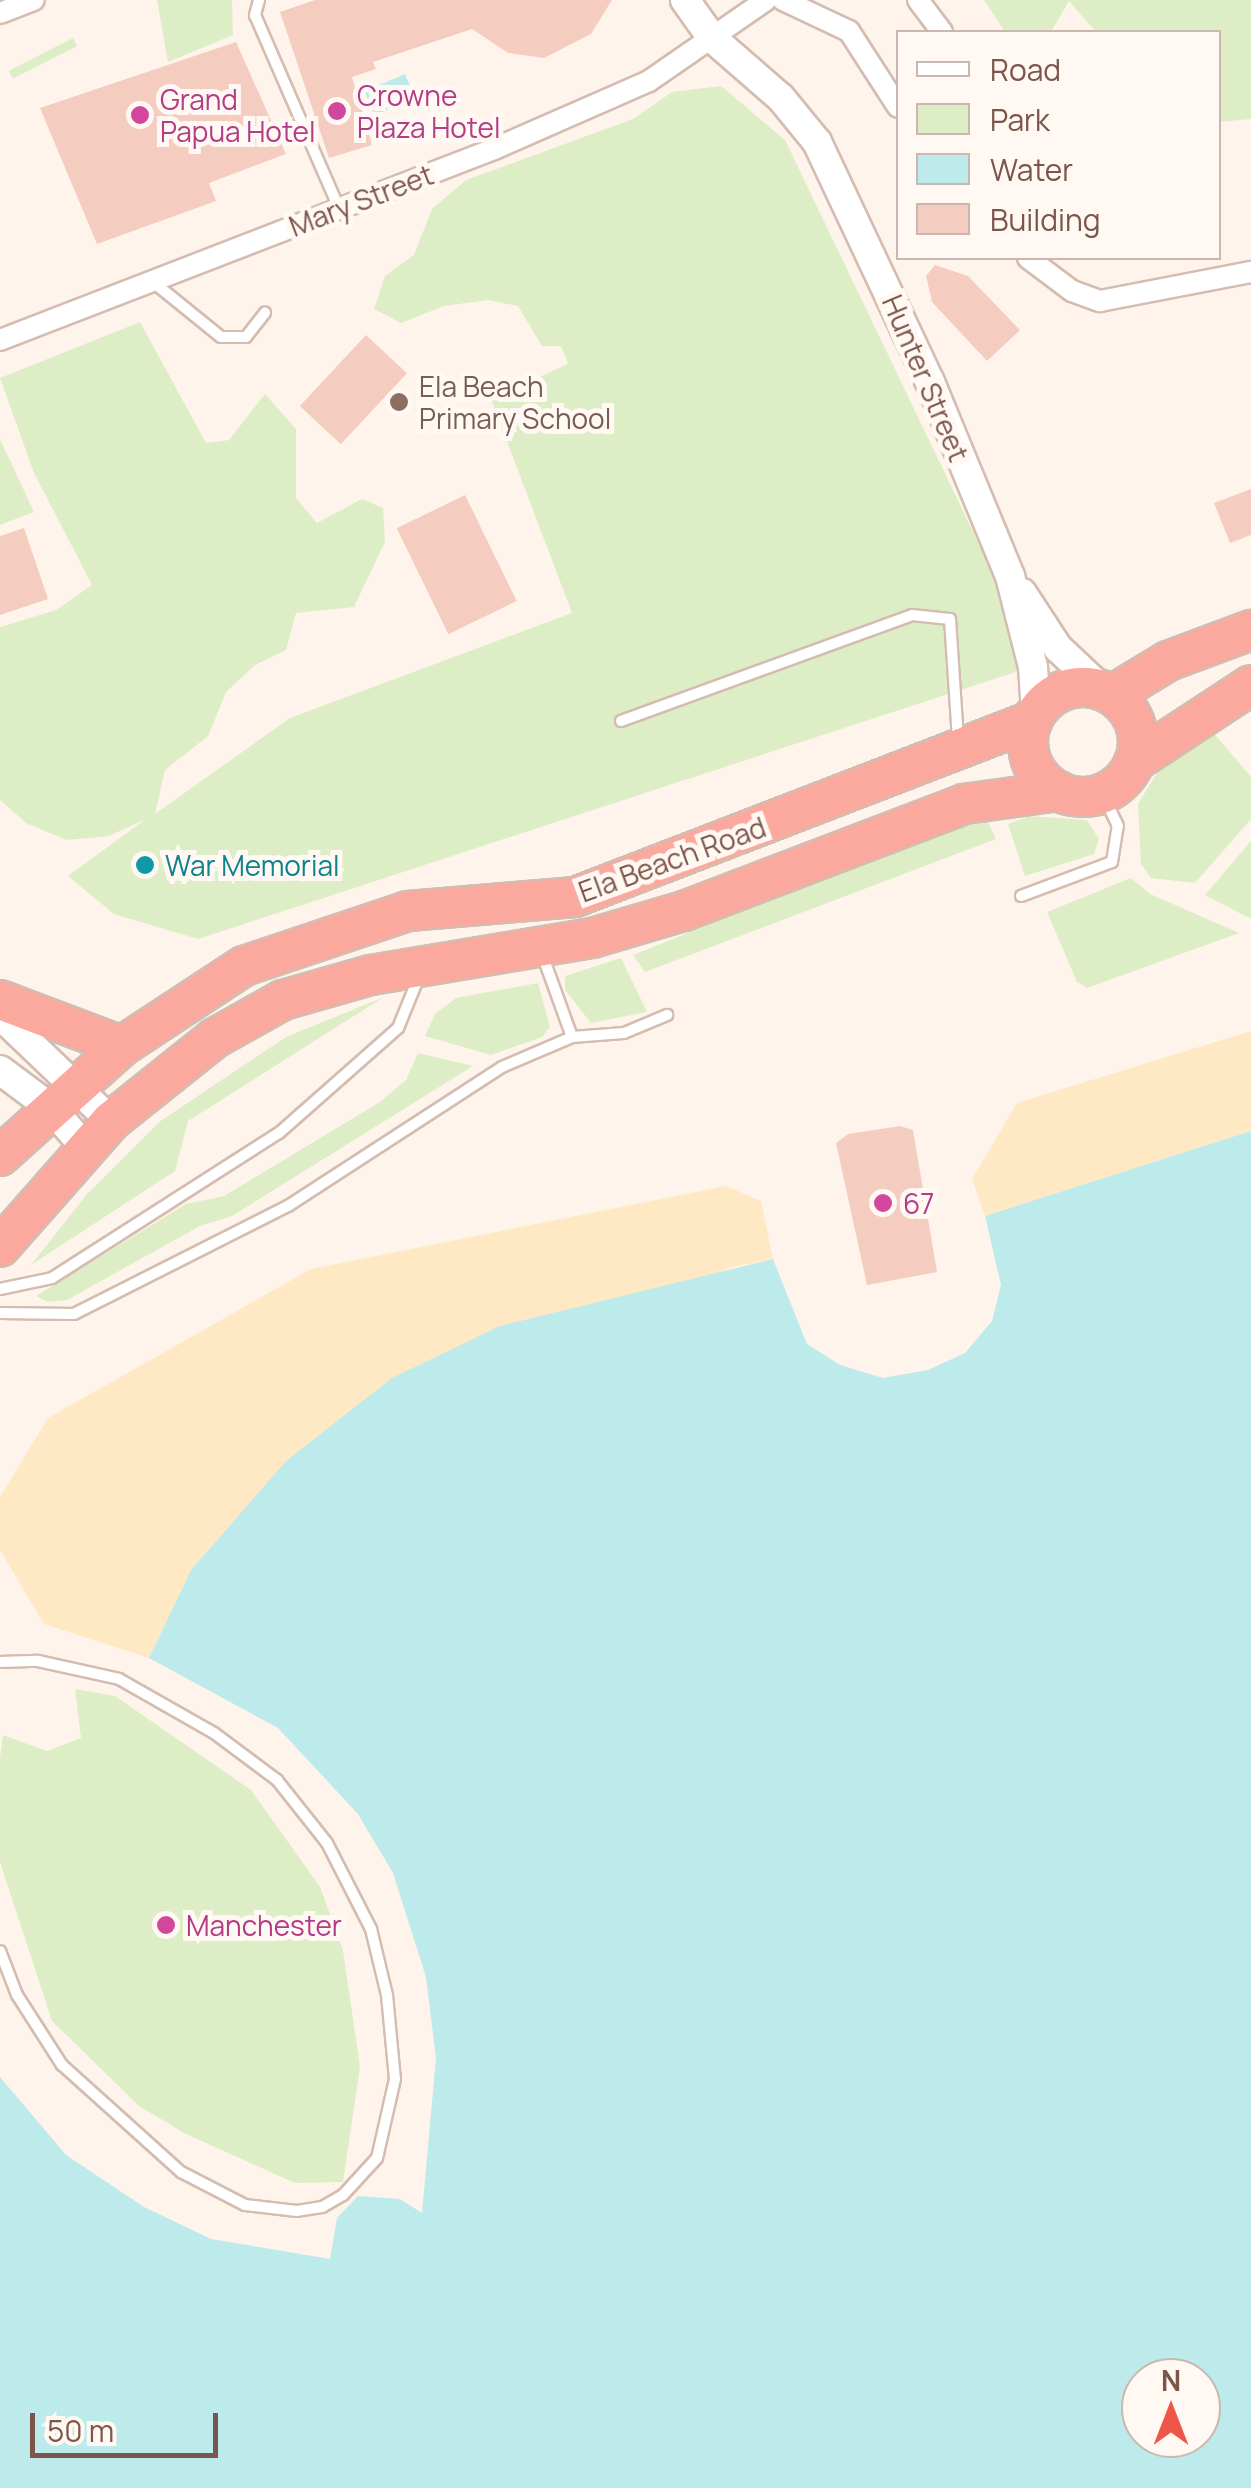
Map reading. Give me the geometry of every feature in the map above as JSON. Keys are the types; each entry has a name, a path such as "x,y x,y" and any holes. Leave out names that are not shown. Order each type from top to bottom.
{"highway":[{"path":"1251,630 1168,661 1108,693 1074,688 1034,717 1035,768 1058,790 1102,794 1134,762 1251,685"},
{"path":"1108,693 1136,724 1134,762"},
{"name":"Ela Beach Road","path":"0,1156 122,1046 205,986 272,954 408,912 576,897 1034,717"},
{"name":"Ela Beach Road","path":"0,1247 98,1134 215,1038 283,1000 421,968 541,950 684,911 964,804 1058,790"},
{"path":"0,1000 122,1046"}],"street":[{"path":"0,13 34,0"},
{"name":"Hunter Street","path":"685,0 712,38 781,98 817,142 930,382 1010,576 1033,667 1034,717"},
{"name":"Mary Street","path":"0,340 649,81 766,0"},
{"path":"783,0 849,30 896,104"},
{"path":"918,0 940,30"},
{"path":"1031,260 1072,291 1100,302 1251,272"},
{"name":"Hunter Street","path":"1010,576 1058,648 1108,693"},
{"path":"0,1015 63,1098 98,1134"},
{"path":"0,1070 63,1098"}],"lane":[{"path":"259,0 255,15 338,206"},
{"path":"152,282 220,337 246,337 265,314"},
{"path":"621,721 912,615 950,619 958,749"},
{"path":"1021,896 1112,862 1118,826 1102,794"},
{"path":"541,950 572,1038"},
{"path":"0,1289 52,1278 279,1133 398,1028 418,992 421,968"},
{"path":"0,1314 74,1314 288,1206 502,1067 572,1038 624,1033 667,1016"},
{"path":"0,1662 38,1661 118,1678 214,1733 277,1780 327,1843 371,1929 387,1995 395,2078 377,2158 343,2194 322,2208 297,2211 245,2204 181,2172 62,2065 17,1994 0,1951"}],"green space":[{"path":"157,0 232,0 233,35 168,62"},
{"path":"984,0 1251,0 1251,119 1221,122 1221,30 1094,30 1069,1 1052,30 1004,30"},
{"path":"73,38 77,46 13,79 9,71"},
{"path":"721,86 785,140 1037,665 198,939 114,914 68,876 146,819 109,836 67,840 26,823 0,800 0,627 56,610 92,585 34,473 0,378 140,322 206,443 229,440 265,394 296,429 296,498 317,523 362,499 383,508 385,542 354,607 296,613 286,650 255,665 226,692 208,736 165,770 155,814 290,718 572,613 491,399 568,364 561,346 542,346 518,306 488,300 444,306 401,323 374,309 385,276 414,255 432,209 466,180 633,119 672,92"},
{"path":"0,439 34,512 0,525"},
{"path":"1211,730 1251,777 1251,819 1195,883 1151,878 1141,864 1138,804 1168,755"},
{"path":"1029,816 1087,820 1099,839 1094,854 1025,876 1008,824"},
{"path":"988,822 996,839 645,972 633,955 943,830"},
{"path":"1251,841 1251,919 1205,895"},
{"path":"1131,878 1150,894 1239,933 1087,988 1077,982 1047,912"},
{"path":"621,958 647,1012 591,1023 565,990 565,976"},
{"path":"538,983 550,1027 542,1037 491,1055 425,1036 435,1014 456,998"},
{"path":"384,997 188,1121 175,1171 31,1265 87,1194 159,1122 286,1037"},
{"path":"418,1053 473,1066 232,1216 200,1226 67,1300 48,1302 36,1296 186,1204 224,1196 380,1102 406,1080"},
{"path":"75,1689 115,1696 251,1790 320,1887 343,1950 360,2067 343,2182 295,2183 186,2134 139,2106 52,2021 0,1862 0,1758 3,1735 47,1751 81,1738"}],"sand":[{"path":"1251,1031 1251,1131 985,1216 972,1179 1017,1103"},
{"path":"726,1186 761,1201 773,1259 732,1267 286,1461 191,1570 149,1658 44,1624 0,1550 0,1497 48,1418 311,1269"}],"water":[{"path":"405,74 415,98 375,115 364,91"},
{"path":"1251,1131 1251,2488 0,2488 0,2077 66,2155 144,2207 211,2239 330,2259 337,2218 358,2196 400,2199 422,2213 436,2058 426,1977 393,1873 358,1814 278,1728 149,1658 191,1570 286,1461 392,1378 500,1326 773,1259 807,1344 840,1365 883,1378 928,1370 965,1353 992,1321 1001,1285 985,1216"}],"building":[{"name":"Crowne Plaza Hotel","path":"315,0 612,0 591,34 544,58 508,53 472,29 373,62 376,69 352,77 372,145 329,158 280,12"},
{"name":"Grand Papua Hotel","path":"236,42 286,154 209,183 216,201 97,244 40,108"},
{"path":"935,265 968,276 1020,330 987,361 932,302 926,276"},
{"path":"366,335 407,373 341,444 300,406"},
{"path":"1251,489 1251,535 1230,543 1214,503"},
{"path":"465,495 517,601 448,634 397,528"},
{"path":"24,528 48,599 0,615 0,536"},
{"path":"900,1126 913,1130 937,1272 867,1285 836,1143 848,1134"}],"place":[{"name":"Crowne Plaza Hotel","path":"337,111"},
{"name":"Grand Papua Hotel","path":"140,115"},
{"name":"Ela Beach Primary School","path":"399,402"},
{"name":"War Memorial","path":"145,865"},
{"name":"67","path":"883,1203"},
{"name":"Manchester","path":"166,1925"}]}
